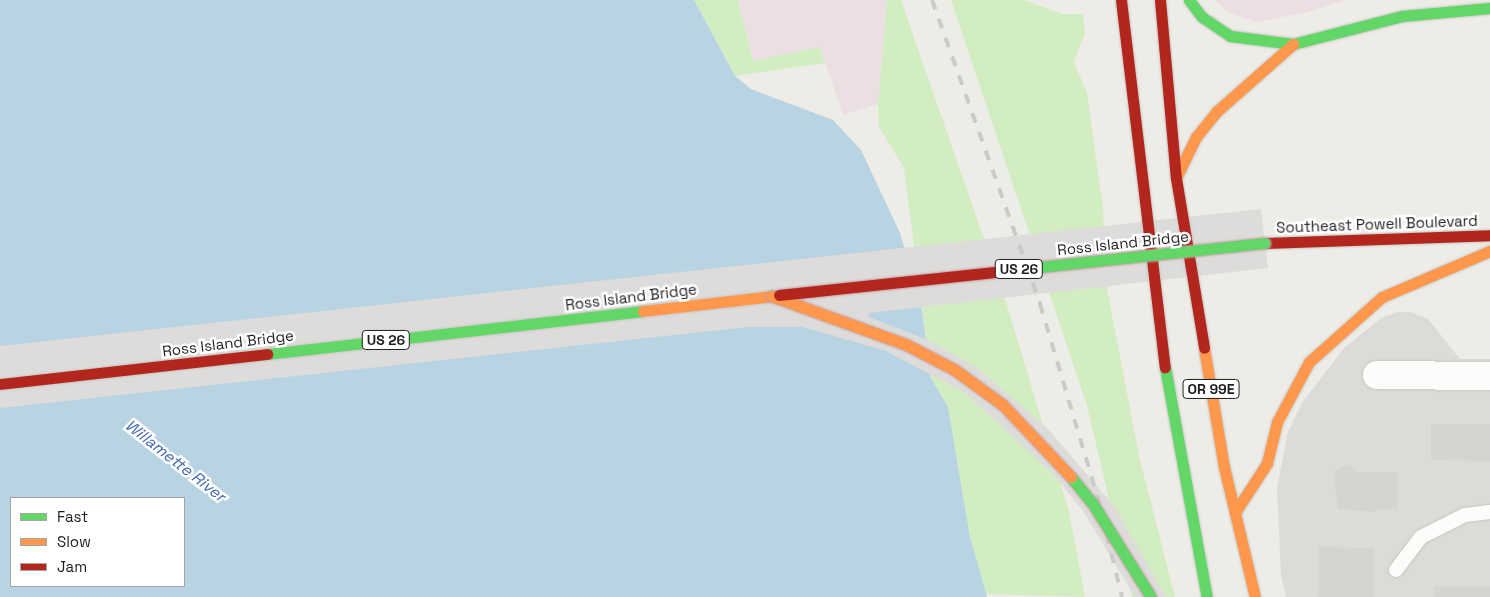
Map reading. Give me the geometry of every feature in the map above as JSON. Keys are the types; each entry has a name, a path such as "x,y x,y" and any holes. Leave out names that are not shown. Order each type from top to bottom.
{"highway":[{"name":"OR 99E","path":"1121,0 1149,253 1176,439 1207,597"},
{"name":"OR 99E","path":"1160,0 1176,178 1224,467 1255,597"},
{"path":"1189,0 1209,23 1230,36 1293,44 1424,7 1490,8"},
{"path":"1176,178 1196,137 1216,112 1293,44"},
{"name":"Southeast Powell Boulevard","path":"1265,243 1490,235"},
{"name":"Ross Island Bridge","path":"0,384 772,296 1265,243"},
{"path":"1236,511 1266,463 1277,422 1309,362 1382,297 1490,251"},
{"path":"772,296 907,345 956,370 1003,406 1050,450 1093,504 1151,597"}],"street":[{"path":"1377,376 1490,376"}],"lane":[{"path":"1396,570 1421,537 1465,515 1490,512"}],"shaded area":[{"path":"738,0 887,0 878,104 843,115 820,47 753,61"},
{"path":"1215,0 1345,0 1308,12 1256,22 1226,11"},
{"path":"1398,312 1411,312 1428,319 1460,359 1490,359 1490,597 1286,597 1281,575 1277,488 1288,432 1302,403 1344,348 1381,318"}],"green space":[{"path":"694,0 738,0 753,61 820,47 825,63 735,76"},
{"path":"887,0 901,0 1007,305 1069,512 1085,597 985,594 970,537 948,407 931,378 904,168 879,127 878,104"},
{"path":"951,0 1023,0 1063,14 1083,14 1085,33 1074,62 1087,93 1103,209 1107,289 1140,460 1175,597 1132,597 1087,406"}],"water":[{"name":"Willamette River","path":"0,0 694,0 735,76 751,89 833,120 861,150 900,233 922,311 931,378 948,407 970,537 987,597 0,597"}],"pier":[{"path":"1261,209 1268,268 869,313 869,317 930,341 976,367 1047,428 1115,507 1166,597 1135,597 1083,511 1053,474 965,393 886,351 803,327 748,327 0,408 0,346"}],"building":[{"path":"1431,424 1490,424 1490,461 1431,460"},
{"path":"1349,464 1358,472 1397,472 1397,509 1377,509 1377,512 1338,509 1334,472"},
{"path":"1319,547 1374,548 1374,597 1318,597"},
{"path":"1434,586 1490,586 1490,597 1434,597"}],"railway":[{"path":"932,0 1040,304 1097,495 1122,597"}],"traffic: fast":[{"path":"1189,0 1202,17 1230,36 1293,44 1402,16 1490,8"},
{"path":"1002,271 1265,243"},
{"path":"267,354 643,311"},
{"path":"1165,367 1207,597"},
{"path":"1071,477 1093,504 1151,597"}],"traffic: slow":[{"path":"1176,178 1196,137 1216,112 1293,44"},
{"path":"1236,511 1267,463 1277,422 1309,362 1382,297 1490,251"},
{"path":"643,311 772,296"},
{"path":"772,296 907,345 955,370 1003,405 1071,477"},
{"path":"1204,348 1224,467 1255,597"}],"traffic: jam":[{"path":"1121,0 1165,367"},
{"path":"1160,0 1176,178 1204,348"},
{"path":"1265,243 1490,235"},
{"path":"779,295 1002,271"},
{"path":"0,384 267,354"}]}
